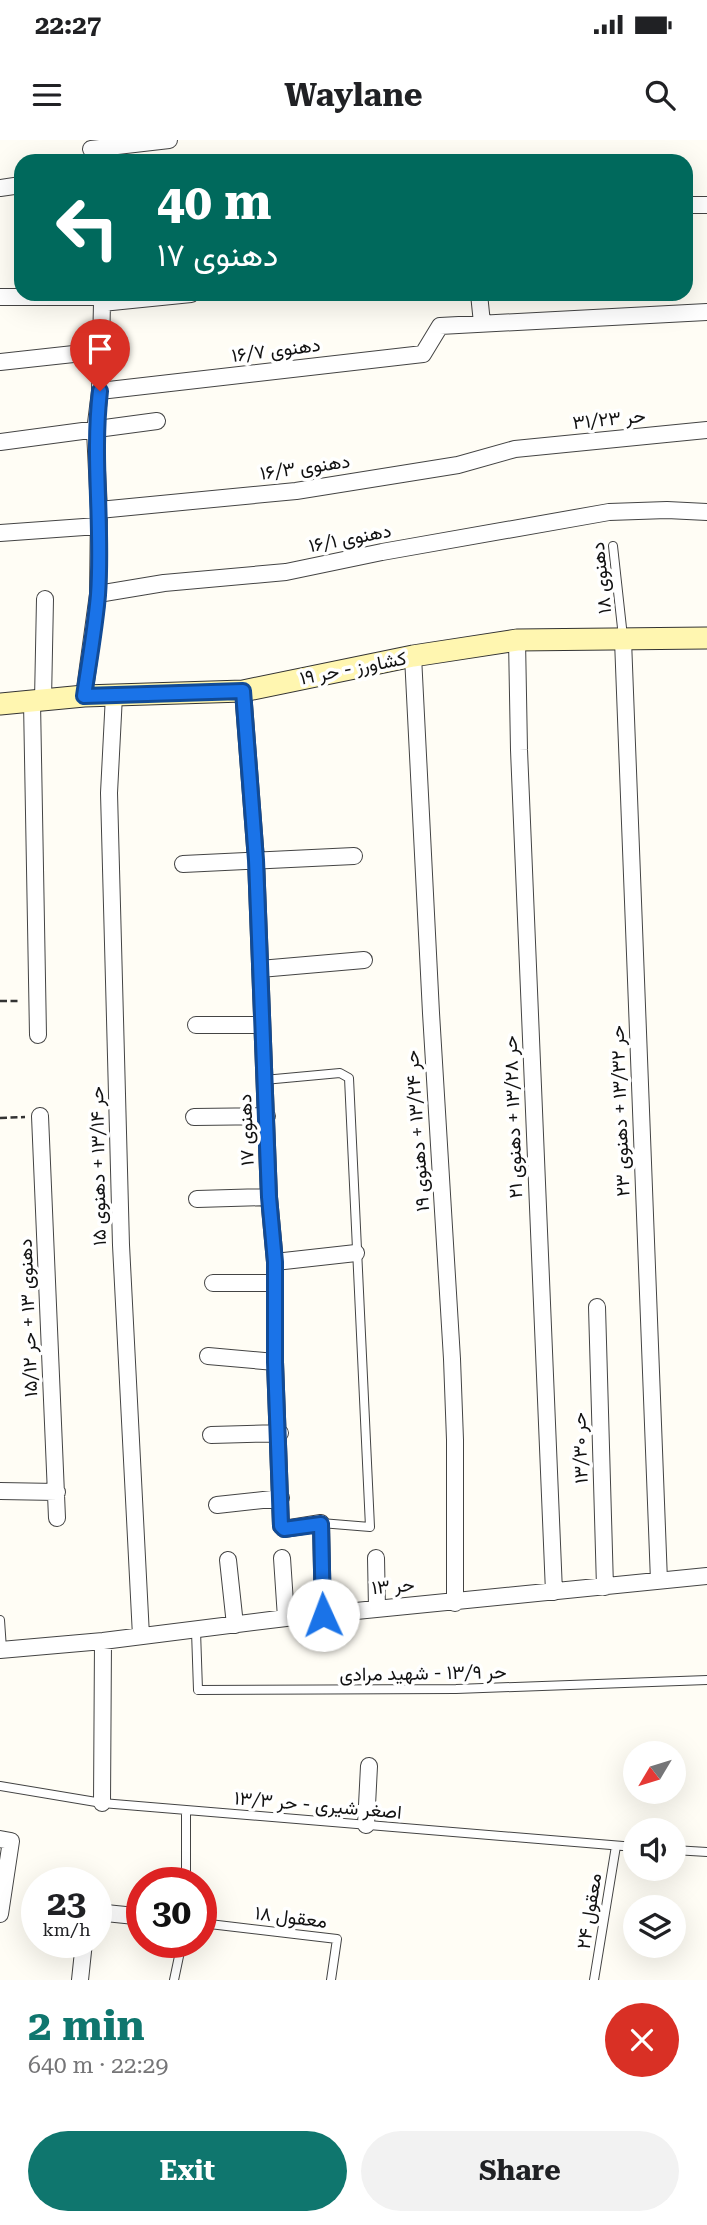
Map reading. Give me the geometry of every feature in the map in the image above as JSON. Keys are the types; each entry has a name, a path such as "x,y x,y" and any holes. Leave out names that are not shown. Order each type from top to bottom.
{"street":[{"path":"91,150 169,140"},
{"path":"84,696 98,594 99,518 95,430 100,391 101,301"},
{"path":"480,301 482,323 707,312"},
{"name":"دهنوی ۱۶/۷","path":"100,391 423,354 440,326 482,323"},
{"path":"0,362 101,351"},
{"path":"0,442 157,421"},
{"name":"حر ۳۱/۲۳","path":"514,449 707,430"},
{"name":"دهنوی ۱۶/۳","path":"0,533 458,465 514,449"},
{"name":"دهنوی ۱۶/۱","path":"98,594 164,583 286,572 382,552 609,512 707,512"},
{"path":"38,1035 38,701 44,599"},
{"name":"کشاورز - حر ۱۹","path":"0,704 84,696 243,691 413,656 517,640 707,638"},
{"name":"حر ۱۳/۳۲ + دهنوی ۲۳","path":"623,639 659,1581"},
{"name":"حر ۱۳/۲۸ + دهنوی ۲۱","path":"517,640 519,750 554,1592"},
{"name":"حر ۱۳/۲۴ + دهنوی ۱۹","path":"413,656 452,1359 455,1603"},
{"name":"دهنوی ۱۷","path":"243,691 256,860 269,1197 275,1262 275,1362 280,1433 281,1526 284,1529 321,1524"},
{"name":"حر ۱۳/۱۴ + دهنوی ۱۵","path":"114,695 109,793 121,1245 141,1636"},
{"path":"183,864 354,856"},
{"path":"260,969 364,960"},
{"path":"196,1025 262,1025"},
{"name":"دهنوی ۱۳ + حر ۱۵/۱۲","path":"40,1116 57,1518"},
{"path":"194,1117 267,1116"},
{"path":"197,1199 269,1197"},
{"path":"275,1262 356,1253"},
{"path":"213,1283 275,1283"},
{"name":"حر ۱۳/۳۰","path":"597,1307 605,1587"},
{"path":"208,1356 275,1362"},
{"path":"211,1435 280,1433"},
{"path":"0,1491 57,1492"},
{"path":"217,1505 281,1498"},
{"path":"321,1524 323,1615"},
{"path":"282,1558 286,1618"},
{"path":"376,1558 377,1608"},
{"path":"228,1560 235,1625"},
{"name":"حر ۱۳","path":"1,1650 196,1631 377,1608 455,1603 707,1576"},
{"path":"102,1803 103,1641"},
{"path":"366,1825 369,1766"},
{"path":"0,1839 11,1841 0,1914"},
{"path":"80,1980 82,1958"}],"lane":[{"name":"دهنوی ۱۸","path":"613,546 623,639"},
{"path":"264,1080 340,1073 349,1078 370,1527 321,1524"},
{"path":"0,1620 1,1650"},
{"name":"حر ۱۳/۹ - شهید مرادی","path":"196,1631 198,1690 456,1689 707,1680"},
{"name":"اصغر شیری - حر ۱۳/۳","path":"0,1786 102,1803 623,1846"},
{"path":"186,1811 186,1867"},
{"name":"معقول ۲۴","path":"594,1980 616,1846"},
{"path":"686,1851 707,1852"},
{"name":"معقول ۱۸","path":"217,1925 337,1939 331,1980"},
{"path":"174,1980 179,1958"}],"path":[{"path":"0,1000 37,1002"},
{"path":"0,1118 40,1116"}],"route":[{"path":"100,391 95,430 99,510 98,594 84,696 243,691 256,860 269,1197 275,1262 275,1362 280,1433 281,1526 284,1529 321,1524 323,1615"}]}
